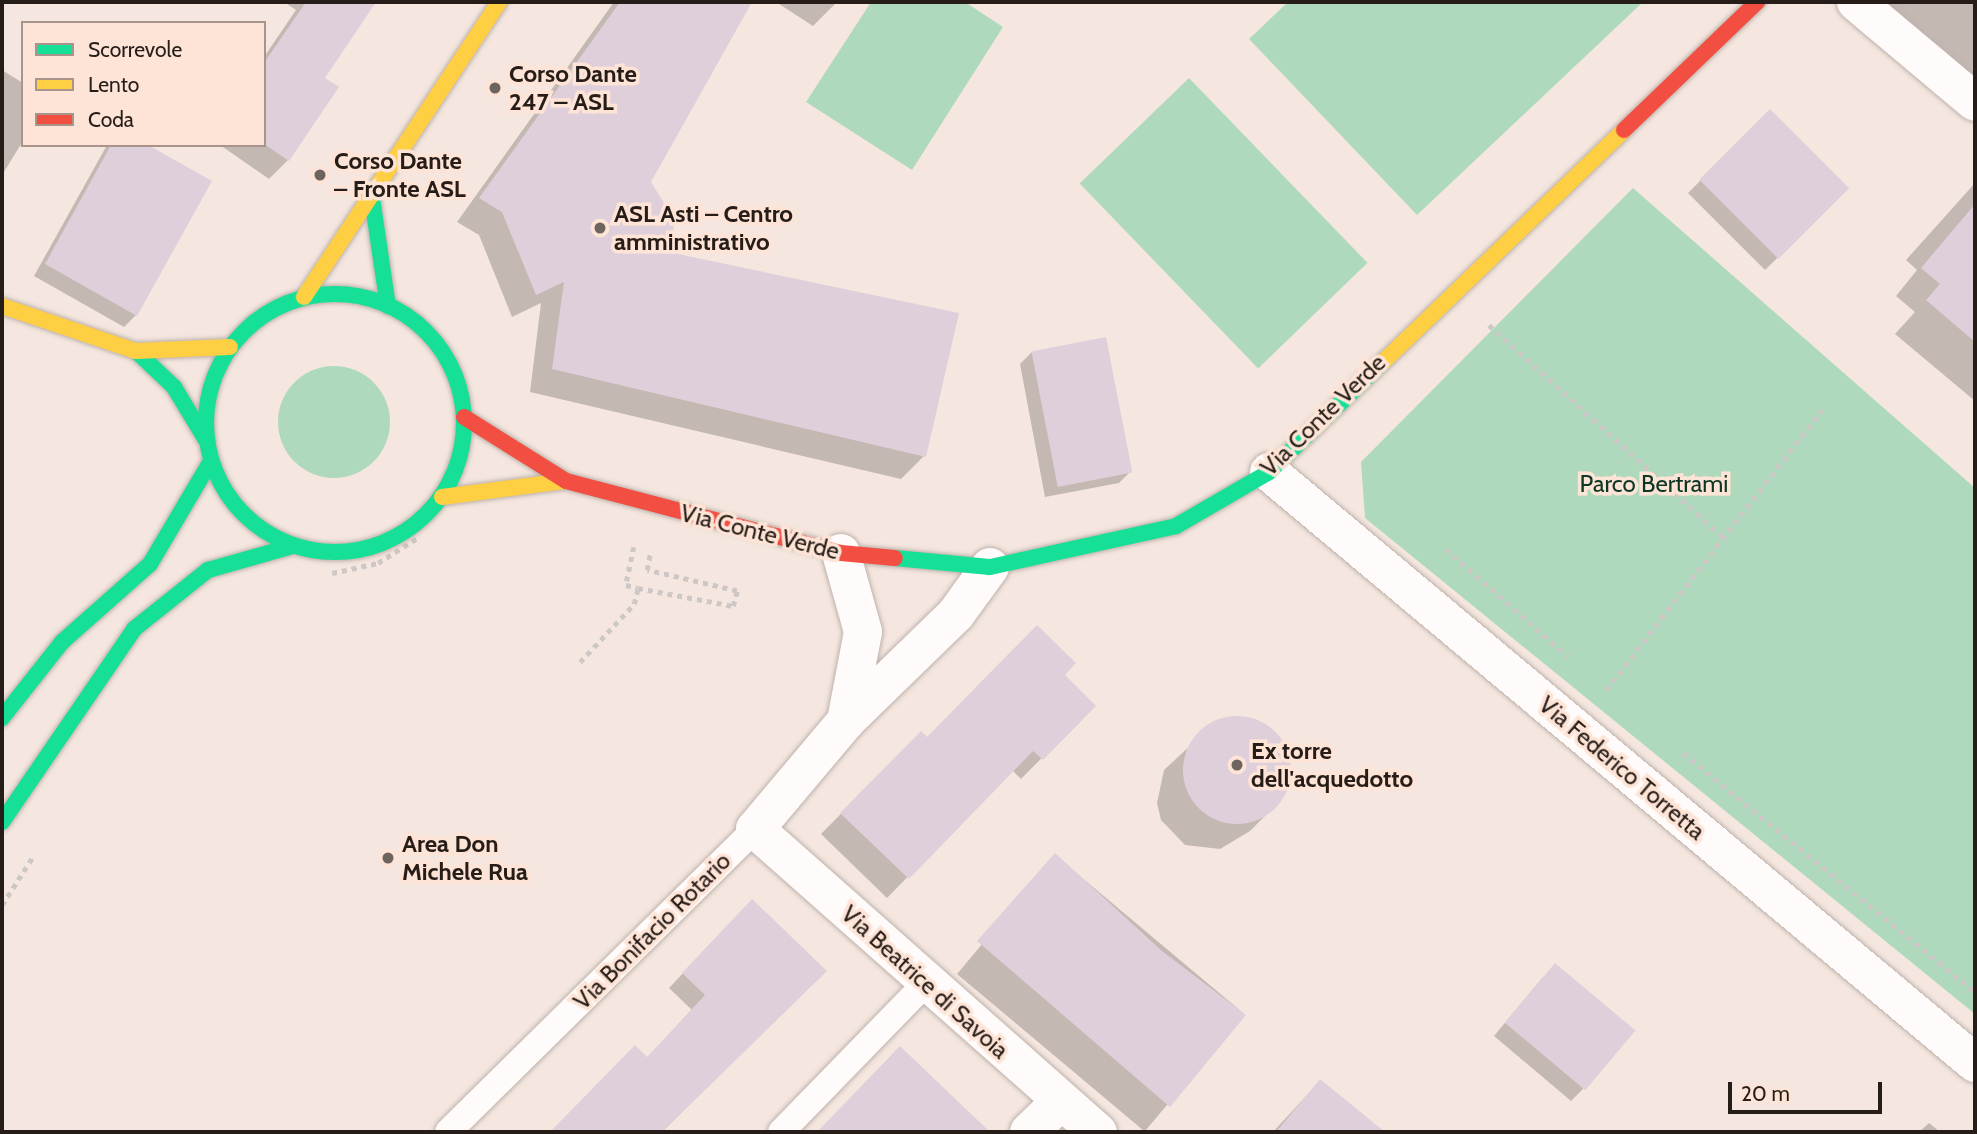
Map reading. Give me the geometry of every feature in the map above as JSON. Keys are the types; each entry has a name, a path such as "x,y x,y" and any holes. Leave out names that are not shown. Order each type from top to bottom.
{"street":[{"path":"304,297 372,198 499,2"},
{"name":"Via Conte Verde","path":"464,417 566,481 841,553 990,567 1176,526 1269,472 1452,291 1757,2"},
{"path":"1856,2 1975,102"},
{"path":"372,198 388,306"},
{"path":"2,822 134,629 208,570 293,546 334,553 376,547 413,527 442,496 459,459 464,417 442,351 388,306 360,296 304,297 262,316 230,347 206,408 206,440 211,461 238,507 293,546"},
{"path":"2,306 136,351 230,347"},
{"path":"136,351 174,387 206,440"},
{"path":"2,718 62,642 150,564 211,461"},
{"name":"Via Federico Torretta","path":"1269,472 1975,1063"},
{"name":"Via Conte Verde","path":"442,496 566,481"},
{"name":"Via Bonifacio Rotario","path":"841,553 863,632 846,721"},
{"name":"Via Bonifacio Rotario","path":"755,829 846,721 956,614 990,567"},
{"name":"Via Beatrice di Savoia","path":"755,829 925,984 1098,1132"},
{"path":"1029,1132 1060,1101"}],"lane":[{"name":"Via Bonifacio Rotario","path":"448,1132 755,829"},
{"path":"781,1132 925,984"}],"path":[{"path":"1452,291 1722,536"},
{"path":"1614,697 1603,688 1822,410"},
{"path":"318,573 352,573 432,531"},
{"path":"632,556 626,585 733,606 737,591 647,570 654,538"},
{"path":"1446,549 1572,660"},
{"path":"580,662 634,604 638,588"},
{"path":"1678,749 1975,992"}],"green space":[{"path":"871,2 965,2 1003,27 912,170 806,102"},
{"path":"1288,2 1643,2 1417,215 1249,39"},
{"path":"1189,78 1368,263 1258,368 1080,184"},
{"name":"Parco Bertrami","path":"1633,188 1975,488 1975,1014 1365,518 1361,462"},
{"path":"334,366 355,370 373,383 386,401 390,422 386,443 373,461 355,474 334,478 313,474 295,461 282,443 278,422 282,401 295,383 313,370"}],"building":[{"path":"306,2 376,2 325,78 339,87 289,161 266,145 266,60"},
{"name":"ASL Asti – Centro amministrativo","path":"620,2 752,2 651,182 671,214 678,254 959,313 926,457 552,369 564,282 536,295 502,212 479,198"},
{"path":"1770,109 1849,188 1778,259 1699,180"},
{"path":"110,147 152,147 212,181 137,316 45,264"},
{"path":"1975,204 1975,342 1926,300 1940,284 1921,268"},
{"path":"1106,337 1132,472 1058,487 1031,352"},
{"path":"1037,625 1076,663 1065,675 1096,706 1043,760 1033,751 909,879 840,813 921,731 927,737"},
{"name":"Ex torre dell'acquedotto","path":"1237,716 1258,720 1275,732 1287,749 1291,770 1287,791 1275,808 1258,820 1237,824 1216,820 1199,808 1187,791 1183,770 1187,749 1199,732 1216,720"},
{"path":"1055,853 1162,951 1246,1015 1170,1107 977,941"},
{"path":"752,899 827,971 662,1132 550,1132 635,1045 647,1057 705,995 682,973"},
{"path":"1555,963 1635,1030 1585,1090 1505,1023"},
{"path":"900,1046 990,1132 817,1132"},
{"path":"1320,1079 1385,1132 1276,1132"}],"traffic: fast":[{"path":"372,198 388,306"},
{"path":"335,294 360,297 396,309 417,323 435,341 454,374 464,423 461,448 449,484 435,505 417,523 384,542 335,552 310,549 274,537 253,523 235,505 216,472 206,423 209,398 221,362 235,341 253,323 286,304 335,294"},
{"path":"136,351 174,387 206,440"},
{"path":"895,558 990,567 1176,526 1269,472 1383,362"},
{"path":"2,718 62,642 150,564 211,461"},
{"path":"2,822 134,629 208,570 293,546"}],"traffic: slow":[{"path":"304,297 499,2"},
{"path":"1383,362 1624,130"},
{"path":"2,306 136,351 230,347"},
{"path":"442,497 566,481"}],"traffic: jam":[{"path":"1624,130 1757,2"},
{"path":"464,417 566,481 841,553 895,558"}],"place":[{"name":"Corso Dante 247 – ASL","path":"495,88"},
{"name":"Corso Dante – Fronte ASL","path":"320,175"},
{"name":"ASL Asti – Centro amministrativo","path":"600,228"},
{"name":"Ex torre dell'acquedotto","path":"1237,765"},
{"name":"Area Don Michele Rua","path":"388,858"}]}
